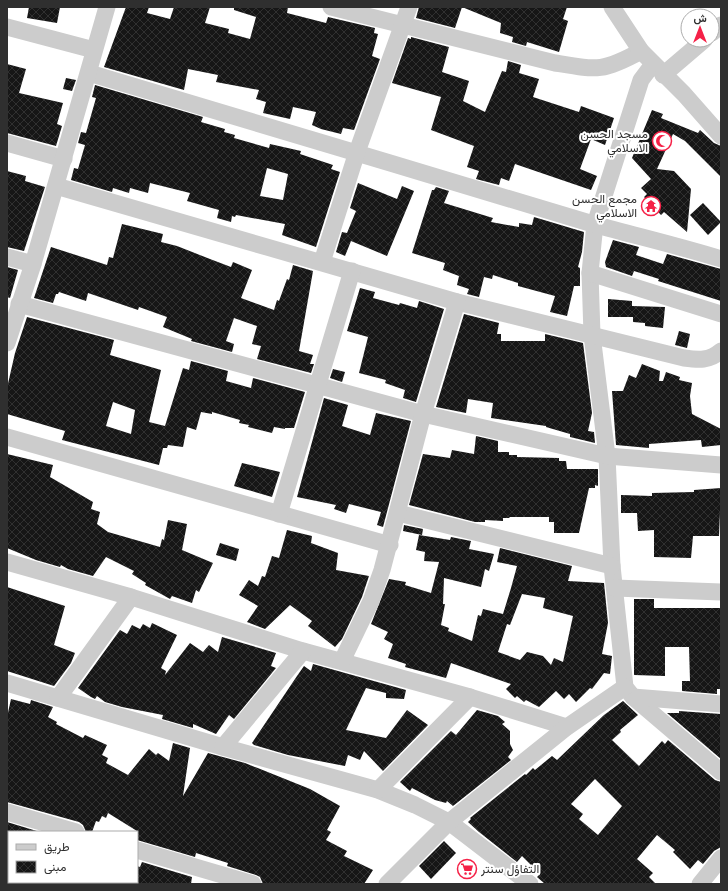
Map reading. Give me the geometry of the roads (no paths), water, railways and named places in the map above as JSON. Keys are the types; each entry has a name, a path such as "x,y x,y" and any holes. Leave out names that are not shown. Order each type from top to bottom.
{"street":[{"path":"7,343 10,323 19,304 33,264 107,7"},
{"path":"331,7 555,63 584,68 609,67 641,50"},
{"path":"322,262 357,152 410,7"},
{"path":"612,7 641,50 684,94 721,136"},
{"path":"7,27 94,50"},
{"path":"691,48 658,69 646,71 641,80 595,224 590,273 592,335 607,456 612,566 629,692 721,772"},
{"path":"88,73 595,224 683,247 721,259"},
{"path":"7,143 64,159"},
{"path":"56,186 457,302 664,353 702,360 715,356 721,350"},
{"path":"7,257 33,264"},
{"path":"279,514 352,271"},
{"path":"590,273 721,314"},
{"path":"342,661 375,591 390,546 423,414 457,302"},
{"path":"19,304 423,414 607,456 721,465"},
{"path":"7,437 390,546"},
{"path":"398,513 612,566"},
{"path":"7,562 131,596 303,651 470,697 567,727"},
{"path":"615,588 721,592"},
{"path":"58,698 131,596"},
{"path":"223,747 303,651"},
{"path":"7,683 223,747 378,790 415,805 449,822 530,884"},
{"path":"387,884 449,822 567,727 629,692 721,704"},
{"path":"378,790 470,697"},
{"path":"7,812 73,831"},
{"path":"138,850 253,884"},
{"path":"700,884 721,858"}],"place":[{"name":"مسجد الحسن الاسلامي","path":"662,141"},
{"name":"مجمع الحسن الاسلامي","path":"651,206"},
{"name":"التفاؤل سنتر","path":"467,869"}]}
